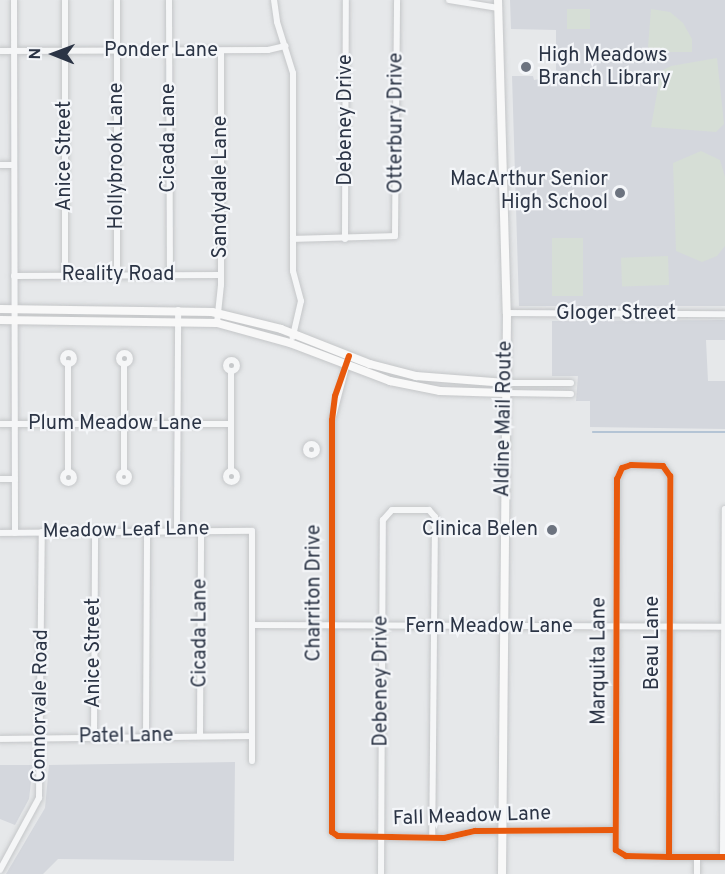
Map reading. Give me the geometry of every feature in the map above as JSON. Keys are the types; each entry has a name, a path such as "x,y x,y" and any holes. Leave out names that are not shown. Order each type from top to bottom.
{"main road":[{"name":"Aldine Mail Route","path":"498,4 507,313 502,874"},
{"path":"0,309 178,310 218,314 295,333 349,356 428,379 506,383"},
{"path":"0,320 178,320 217,323 291,343 346,366 425,388 506,393"},
{"path":"425,388 428,379"}],"street":[{"path":"14,0 15,533"},
{"name":"Anice Street","path":"65,0 65,275"},
{"name":"Hollybrook Lane","path":"117,0 117,275"},
{"name":"Cicada Lane","path":"169,0 170,275"},
{"path":"274,0 293,73 293,271 301,301 291,343"},
{"name":"Debeney Drive","path":"345,239 346,0"},
{"name":"Otterbury Drive","path":"345,239 387,239 395,236 398,228 397,0"},
{"path":"449,0 498,4"},
{"name":"Ponder Lane","path":"0,51 220,51 268,50 286,46"},
{"name":"Sandydale Lane","path":"217,323 221,275 220,51"},
{"path":"0,165 14,165"},
{"path":"293,239 345,239"},
{"name":"Reality Road","path":"14,276 221,275"},
{"path":"177,530 178,310"},
{"name":"Gloger Street","path":"507,313 725,314"},
{"name":"Charriton Drive","path":"332,832 333,407 349,356"},
{"path":"68,363 68,472"},
{"path":"124,364 124,472"},
{"path":"231,371 231,470"},
{"path":"506,383 571,383"},
{"path":"506,393 571,394"},
{"name":"Plum Meadow Lane","path":"0,424 231,424"},
{"path":"316,449 332,449"},
{"name":"Marquita Lane","path":"628,466 622,468 617,479 616,850 626,856 669,857"},
{"name":"Beau Lane","path":"628,466 663,466 669,471 669,857"},
{"path":"0,479 15,479"},
{"path":"669,857 724,857 725,509"},
{"name":"Debeney Drive","path":"381,874 384,516 392,510 429,510 435,517 434,627"},
{"name":"Cicada Lane","path":"200,736 201,530"},
{"name":"Anice Street","path":"94,738 95,531"},
{"path":"146,737 147,531"},
{"name":"Meadow Leaf Lane","path":"0,533 252,531 253,625"},
{"name":"Connorvale Road","path":"0,870 39,798 42,532"},
{"path":"252,761 253,625"},
{"name":"Fern Meadow Lane","path":"253,625 725,627"},
{"path":"432,837 434,627"},
{"name":"Patel Lane","path":"0,739 252,736"},
{"name":"Fall Meadow Lane","path":"332,832 338,836 432,837 502,830 615,830"},
{"path":"697,874 698,857"}],"shaded area":[{"name":"MacArthur Senior High School","path":"510,0 725,0 725,306 519,306 512,76 533,76 534,80 556,76 556,30 511,29"},
{"path":"567,9 590,9 590,29 567,29"},
{"path":"651,9 670,12 683,23 692,39 692,52 652,52 648,47"},
{"path":"717,58 724,124 716,132 651,127 661,71 671,66"},
{"path":"701,151 720,160 725,177 725,246 717,256 702,262 676,251 673,163"},
{"path":"552,238 583,238 583,296 552,296"},
{"path":"668,256 669,285 622,287 621,258"},
{"path":"725,320 725,340 706,340 708,381 725,381 725,429 590,427 590,401 576,401 578,376 552,376 552,321"},
{"path":"235,762 234,861 58,859 43,874 6,874 45,808 49,765"},
{"path":"0,765 33,765 29,799 15,825 0,819"}],"waterway":[{"path":"593,432 725,432"}],"cycle path":[{"path":"349,356 335,396 332,420 332,832 338,836 444,838 475,831 615,830"},
{"path":"669,857 670,476 663,466 631,465 622,468 617,479 616,850 626,856 669,857 725,857"}],"place":[{"name":"High Meadows Branch Library","path":"526,67"},
{"name":"MacArthur Senior High School","path":"620,193"},
{"name":"Clinica Belen","path":"552,530"}]}
